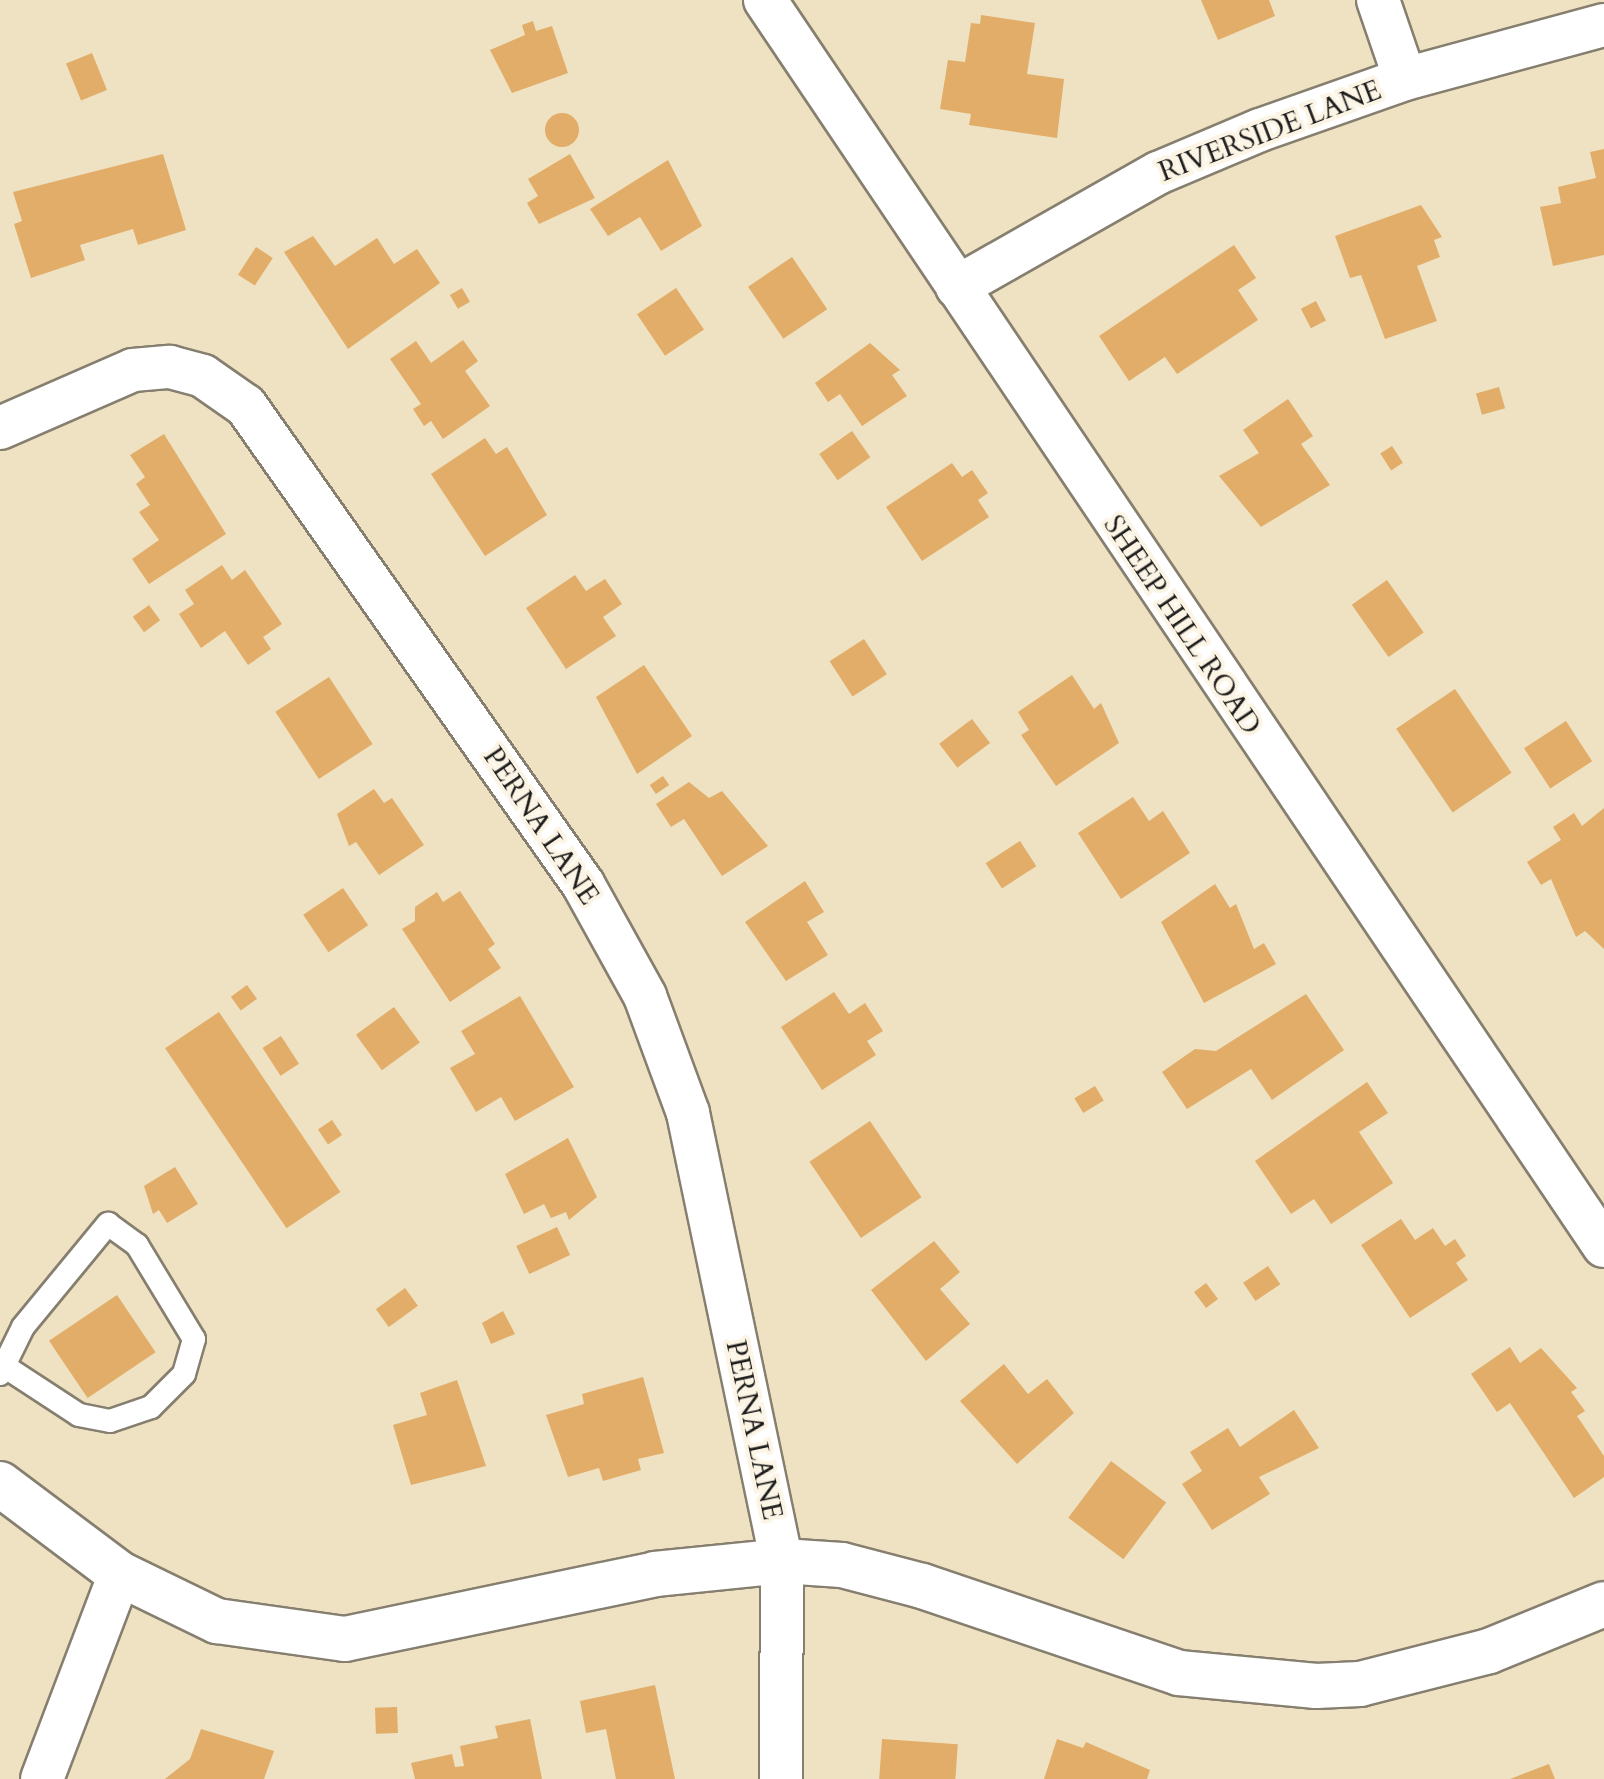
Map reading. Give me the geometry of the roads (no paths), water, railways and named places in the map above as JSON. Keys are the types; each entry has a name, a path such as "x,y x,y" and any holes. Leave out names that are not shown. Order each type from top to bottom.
{"street":[{"name":"SHEEP HILL ROAD","path":"765,0 1604,1246"},
{"path":"1378,0 1405,79"},
{"name":"RIVERSIDE LANE","path":"957,287 1158,173 1405,79 1604,25"},
{"name":"PERNA LANE","path":"0,428 133,370 170,367 203,376 246,406 341,532 583,884 645,996 688,1113 782,1561 781,1779"},
{"path":"0,1484 120,1574 217,1621 345,1639 655,1574 782,1561 842,1565 922,1586 1115,1654 1234,1684 1360,1684 1489,1651 1604,1604"},
{"path":"42,1779 120,1574"}],"lane":[{"path":"108,1224 137,1245 194,1339 184,1374 151,1407 110,1421 79,1415 2,1370 23,1327 108,1224"}]}
